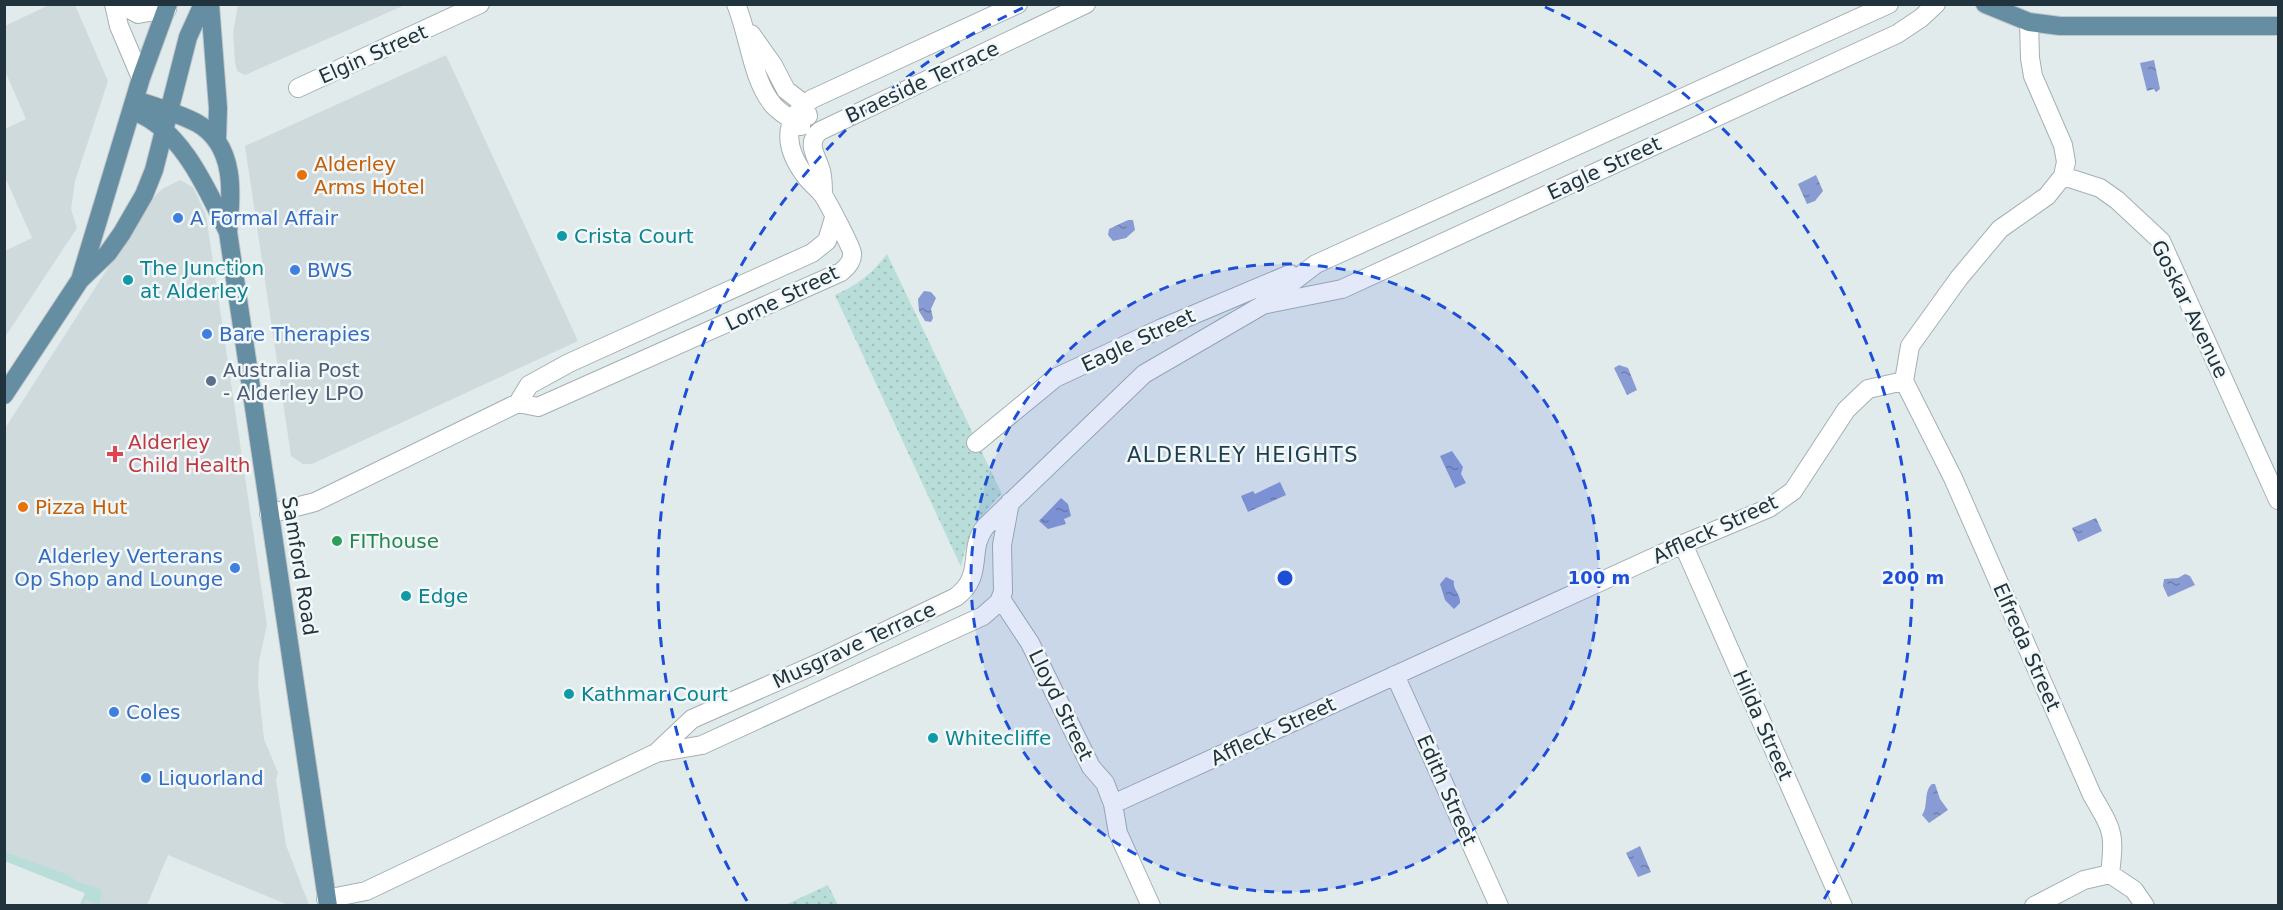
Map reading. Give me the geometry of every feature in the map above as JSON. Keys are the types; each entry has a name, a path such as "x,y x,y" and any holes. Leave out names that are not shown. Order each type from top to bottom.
{"main road":[{"path":"179,116 188,37 203,4"},
{"path":"210,4 218,108 217,140"},
{"path":"1985,4 2030,22 2060,26 2278,26"},
{"path":"80,280 141,78 168,7"},
{"path":"134,105 179,116 205,128 217,140"},
{"name":"Samford Road","path":"134,105 165,131 204,181 228,232"},
{"path":"4,395 80,280 112,248 139,204 154,170 165,131 179,116 218,108"},
{"name":"Samford Road","path":"217,140 225,155 232,197 228,232 327,902"}],"street":[{"path":"114,4 119,26 141,78"},
{"path":"120,4 138,14 168,7"},
{"name":"Elgin Street","path":"298,88 480,4"},
{"path":"736,4 746,27 754,64 773,104 792,119 814,143"},
{"name":"Braeside Terrace","path":"792,119 804,105 1018,4"},
{"name":"Braeside Terrace","path":"795,158 830,126 1086,4"},
{"name":"Eagle Street","path":"1261,306 1342,289 1887,38 1916,22 1936,4"},
{"path":"1883,8 1893,22 1893,33 1887,38"},
{"name":"Eagle Street","path":"976,442 1055,378 1232,298 1316,264 1883,8"},
{"path":"1904,381 1910,346 1959,278 2000,229 2047,196 2063,176 2066,162 2063,145 2033,76 2030,58 2030,22"},
{"path":"746,27 767,56 786,90 804,105 822,174 823,195"},
{"path":"792,119 789,136 795,158 805,176 823,195 834,218"},
{"name":"Goskar Avenue","path":"2063,176 2081,180 2108,194 2161,241 2278,500"},
{"name":"Lorne Street","path":"518,403 538,406 548,403 836,275 846,267 852,252 834,218"},
{"name":"Lorne Street","path":"270,514 315,502 518,403 529,385 569,363 820,248 830,235 834,218"},
{"name":"Eagle Street","path":"1010,501 1144,374 1261,306 1316,264"},
{"name":"Affleck Street","path":"1113,804 1683,544 1769,508 1793,491 1846,410 1868,389 1904,381"},
{"name":"Elfreda Street","path":"1904,381 1953,478 2092,795 2108,820 2114,839 2110,874"},
{"path":"1001,599 1004,589 1002,545 1010,501"},
{"name":"Musgrave Terrace","path":"656,753 692,719 819,663 956,597 966,588 973,576 981,533 1010,501"},
{"name":"Hilda Street","path":"1683,544 1843,906"},
{"name":"Musgrave Terrace","path":"327,902 366,891 656,753 702,745 975,621 988,613 1001,599"},
{"name":"Lloyd Street","path":"1001,599 1025,634 1091,767 1105,783 1113,804 1118,833 1151,906"},
{"name":"Edith Street","path":"1395,675 1499,906"},
{"path":"2034,906 2084,880 2110,874 2134,890 2145,906"}],"shaded area":[{"path":"238,4 405,5 245,75 237,71 235,62 233,33"},
{"path":"49,5 75,5 108,81 75,181 71,209 77,228 5,337 5,251 32,238 5,177 5,129 26,119 5,71 5,26"},
{"path":"446,55 578,341 312,464 303,464 291,456 245,146"},
{"path":"180,180 193,187 206,215 267,625 259,661 258,684 264,739 278,773 276,780 286,845 309,905 288,905 168,855 147,905 80,905 85,893 5,861 4,430 152,199 162,189"}],"green space":[{"path":"887,254 1002,494 975,527 961,567 835,295 864,278"},
{"path":"5,852 66,874 80,883 98,887 102,892 99,905 86,899 84,905 80,905 85,893 5,861"},
{"path":"828,885 838,905 785,905"}],"water":[{"path":"2154,60 2160,89 2156,92 2154,89 2147,91 2140,63"},
{"path":"1816,175 1823,191 1815,201 1807,204 1798,184"},
{"path":"1133,220 1135,230 1126,238 1113,241 1108,235 1109,229"},
{"path":"924,291 931,292 936,298 931,309 933,318 931,322 925,321 919,311 918,299"},
{"path":"1619,365 1628,368 1637,390 1627,395 1614,368"},
{"path":"1452,451 1463,467 1461,474 1466,483 1455,488 1440,456"},
{"path":"1280,482 1286,495 1248,512 1241,496 1253,491 1255,494"},
{"path":"1061,498 1068,504 1071,516 1064,519 1066,524 1048,529 1039,521"},
{"path":"2096,518 2102,531 2078,542 2072,528"},
{"path":"2185,574 2190,576 2195,585 2168,597 2163,586 2164,579 2178,578"},
{"path":"1446,577 1454,581 1454,587 1460,600 1454,609 1445,600 1440,584"},
{"path":"1935,784 1940,799 1948,810 1929,823 1922,815 1929,787"},
{"path":"1640,846 1651,872 1638,877 1626,853"}],"place":[{"name":"Alderley Arms Hotel","path":"302,175"},
{"name":"A Formal Affair","path":"178,218"},
{"name":"Crista Court","path":"562,236"},
{"name":"BWS","path":"295,270"},
{"name":"The Junction at Alderley","path":"128,280"},
{"name":"Bare Therapies","path":"207,334"},
{"name":"Australia Post - Alderley LPO","path":"211,381"},
{"name":"Alderley Child Health","path":"115,454"},
{"name":"Pizza Hut","path":"23,507"},
{"name":"FIThouse","path":"337,541"},
{"name":"Alderley Verterans Op Shop and Lounge","path":"235,568"},
{"name":"Edge","path":"406,596"},
{"name":"Kathmar Court","path":"569,694"},
{"name":"Coles","path":"114,712"},
{"name":"Whitecliffe","path":"933,738"},
{"name":"Liquorland","path":"146,778"}],"district":[{"name":"ALDERLEY HEIGHTS","path":"1243,455"}]}
